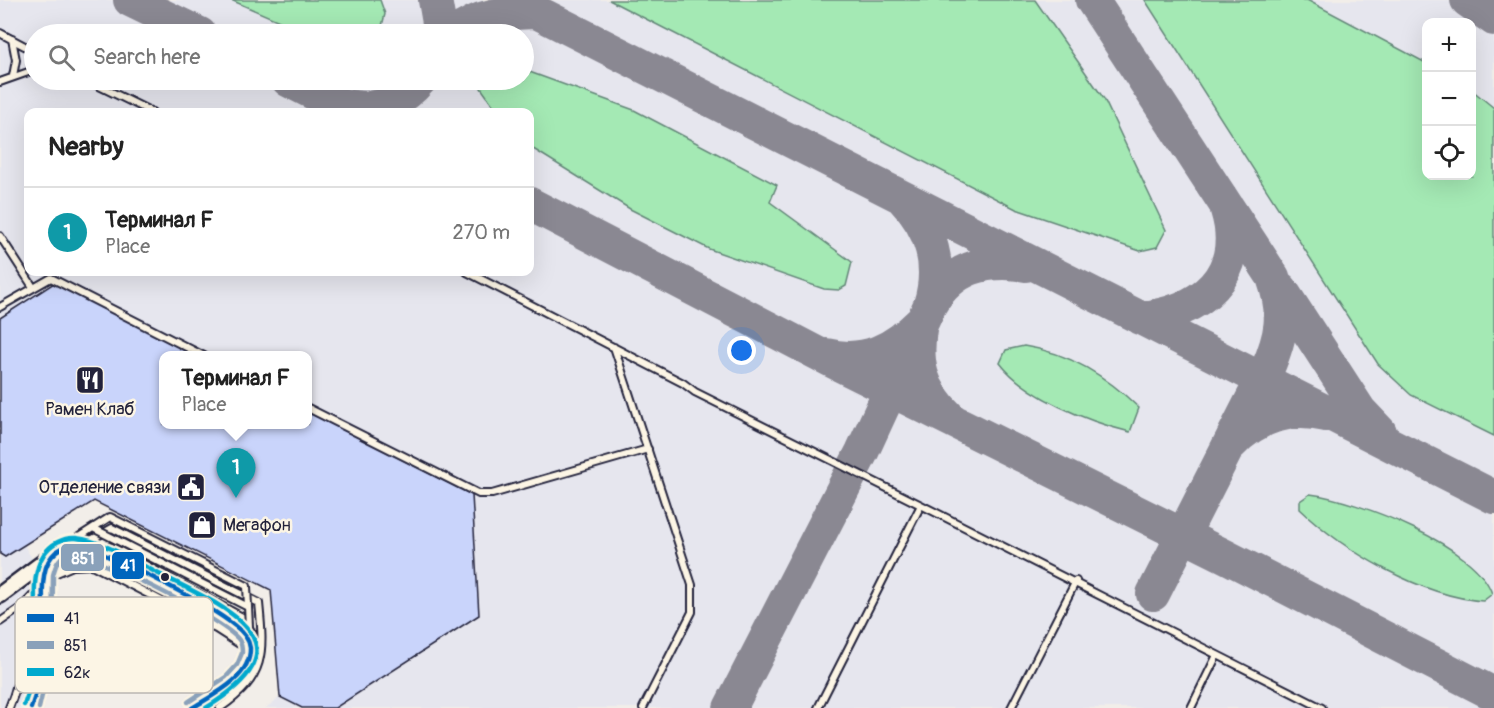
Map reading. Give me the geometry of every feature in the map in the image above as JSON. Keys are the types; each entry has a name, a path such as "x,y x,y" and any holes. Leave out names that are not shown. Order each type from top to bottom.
{"street":[{"path":"0,595 69,545 81,546 106,557 184,597"},
{"path":"43,597 43,572 57,552"},
{"path":"213,612 232,622 245,634 250,647 247,661 238,675 213,693"},
{"path":"31,708 35,693"},
{"path":"192,708 213,693"}],"lane":[{"path":"0,33 24,46"},
{"path":"12,39 16,60 13,76"},
{"path":"0,82 24,73"},
{"path":"107,90 144,108"},
{"path":"0,236 24,273"},
{"path":"26,276 33,287"},
{"path":"475,276 706,397 1076,581 1322,708"},
{"path":"0,307 48,278 55,279 194,351"},
{"path":"614,347 687,568 693,598 692,612 686,627 643,708"},
{"path":"312,410 479,494 492,494 648,449"},
{"path":"818,708 921,505"},
{"path":"57,552 110,517 247,586 250,647"},
{"path":"93,528 248,607"},
{"path":"31,597 70,552 112,528 259,603 263,648 257,664 240,693 220,708"},
{"path":"51,575 75,555 98,546 111,548 204,597"},
{"path":"51,575 73,566 92,565 153,597"},
{"path":"1011,708 1076,581"},
{"path":"213,602 244,618 258,644 257,664"},
{"path":"0,622 15,612"},
{"path":"213,629 241,644 257,664"},
{"path":"1191,708 1216,655"},
{"path":"9,708 15,690"}],"shaded area":[{"path":"0,0 1494,0 1494,708 266,708 280,697 271,590 94,501 24,545 34,562 34,597 15,597 15,693 25,693 20,708 0,708"}],"green space":[{"path":"231,0 380,0 385,14 382,24 286,24"},
{"path":"609,0 1035,0 1104,99 1166,230 1157,247 1140,251 1016,209"},
{"path":"1145,0 1307,0 1422,61 1422,180 1476,180 1476,93 1494,108 1494,436 1411,395 1378,364"},
{"path":"534,74 634,110 777,185 770,202 852,262 846,286 839,290 824,289 709,249 630,209 534,149 534,108 495,108 482,90 534,90"},
{"path":"1024,346 1041,349 1072,360 1114,386 1139,408 1130,432 1096,422 1059,406 1026,387 1011,375 1000,363 1006,350"},
{"path":"1310,494 1356,505 1413,528 1441,543 1464,559 1482,576 1492,594 1483,601 1435,591 1361,556 1300,509 1300,501"}],"building":[{"path":"54,283 187,351 159,351 159,429 312,429 312,414 472,495 479,615 335,708 302,708 280,697 271,590 94,501 5,557 0,554 0,318"}],"taxiway":[{"path":"130,0 179,24"},
{"path":"435,0 439,24"},
{"path":"513,0 1494,497"},
{"path":"1092,0 1273,277 1280,302 1279,335 1267,370 1153,594"},
{"path":"1467,0 1494,19"},
{"path":"470,24 503,14 538,12 535,9"},
{"path":"308,90 343,108"},
{"path":"366,108 389,103 410,90"},
{"path":"328,100 366,108"},
{"path":"730,708 862,452 930,305 935,276 932,249 922,223 904,200"},
{"path":"534,206 834,362 1225,556 1494,694"},
{"path":"1140,318 1162,315 1182,308 1199,299 1214,286 1224,271 1230,254 1231,233 1227,210"},
{"path":"930,305 939,292 959,274 983,265 997,263 1026,265"},
{"path":"1281,289 1360,411 1380,432"},
{"path":"826,355 854,358 878,352 900,340 921,322 918,350 922,374 932,397 950,418"},
{"path":"1231,444 1251,427 1274,416 1299,412 1326,415"}],"transit line":[{"name":"62к","path":"35,597 36,575 44,554 54,544 76,538 109,548 204,597"},
{"name":"41","path":"43,597 44,576 52,556 63,548 73,546 110,557 188,597"},
{"name":"851","path":"53,597 53,575 58,561 64,556 76,556 97,562 172,597"},
{"name":"62к","path":"206,708 237,686 253,666 256,648 249,631 234,616 213,602"},
{"name":"41","path":"192,708 238,677 249,659 250,648 245,636 238,628 213,611"},
{"name":"851","path":"213,620 239,640 242,653 237,665 226,677 213,686"},
{"name":"62к","path":"24,705 28,693"},
{"name":"41","path":"31,708 36,693"},
{"name":"851","path":"39,708 43,693"},
{"name":"851","path":"188,702 202,693"}],"place":[{"name":"Рамен Клаб","path":"90,380"},
{"name":"Отделение связи","path":"191,487"},
{"name":"Терминал F","path":"236,498"},
{"name":"Мегафон","path":"202,525"}]}
